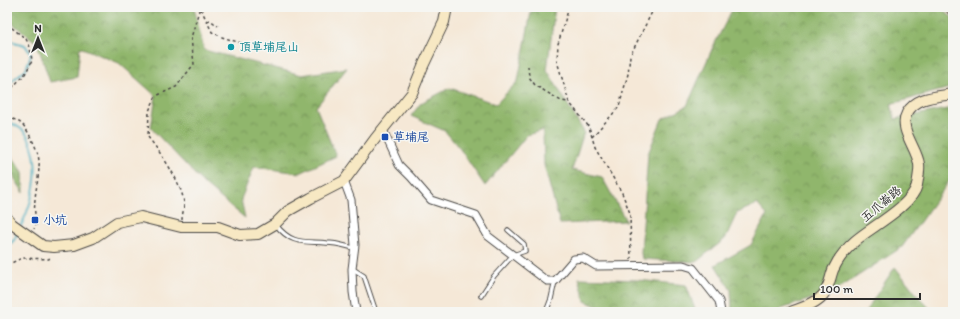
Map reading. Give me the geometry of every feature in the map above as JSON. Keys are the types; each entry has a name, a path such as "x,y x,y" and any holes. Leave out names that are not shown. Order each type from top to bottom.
{"street":[{"path":"7,218 43,246 54,247 74,245 93,238 117,222 141,217 181,228 218,228 240,235 258,234 275,224 288,211 344,181 412,93 444,22 447,7"},
{"path":"950,7 953,11"},
{"name":"五爪崙路","path":"791,312 818,300 827,288 834,269 843,253 856,240 885,220 909,199 916,187 920,166 918,156 906,132 905,120 907,113 916,102 924,99 953,94"},
{"path":"383,130 399,165 431,200 476,215 488,236 547,281 555,281 574,260 583,258 596,266 683,265 693,268 719,301 721,312"},
{"path":"344,181 351,200 354,248 352,269 353,292 356,312"}],"lane":[{"path":"275,224 283,233 299,242 328,243 354,248"},
{"path":"481,296 494,276 513,255 525,251 524,244 508,230"},
{"path":"352,269 364,276 376,312"},
{"path":"546,312 555,281"}],"path":[{"path":"569,7 558,44 556,61 569,102 589,127 594,147 622,193 630,213 631,266"},
{"path":"592,137 619,107 628,74 630,56 652,12 652,7"},
{"path":"200,8 212,32 222,37 250,46"},
{"path":"181,228 184,203 177,182 159,151 148,137 149,111 156,96 176,87 194,64 191,38 200,8"},
{"path":"207,21 210,20 218,26"},
{"path":"7,24 26,39 30,47 32,61 25,74 7,93"},
{"path":"528,66 529,77 535,85 561,102 569,102"},
{"path":"7,117 21,122 29,133 37,150 40,166 35,202 35,215 37,223 34,230 22,229"},
{"path":"7,265 22,258 49,259 54,247"}],"green space":[{"path":"7,7 194,7 204,50 302,75 347,68 316,107 336,156 300,173 254,167 241,199 245,218 205,185 151,128 156,96 119,63 80,47 77,77 50,82 37,43 7,19"},
{"path":"532,7 555,7 547,70 584,132 572,170 602,177 626,221 560,224 544,165 543,130 527,135 485,186 460,149 445,131 411,116 421,103 450,88 496,104 518,81"},
{"path":"732,7 939,7 953,18 953,87 891,104 895,119 952,108 953,176 902,247 835,291 781,309 777,312 732,312 731,290 715,265 751,245 767,215 757,204 737,213 725,239 696,262 642,259 641,253 648,154 662,119 687,106 713,47 733,8"},
{"path":"7,149 23,172 24,193 7,167"},
{"path":"895,267 918,296 933,312 865,312"},
{"path":"579,278 637,280 686,285 696,312 610,312 585,301"}],"waterway":[{"path":"7,40 25,45 31,54 26,69 7,85"},
{"path":"7,121 23,130 27,135 35,158 36,169 33,193 26,216 21,226"},
{"path":"7,247 14,240 18,232"}],"place":[{"name":"頂草埔尾山","path":"231,47"},
{"name":"草埔尾","path":"385,137"},
{"name":"小坑","path":"35,220"}]}
